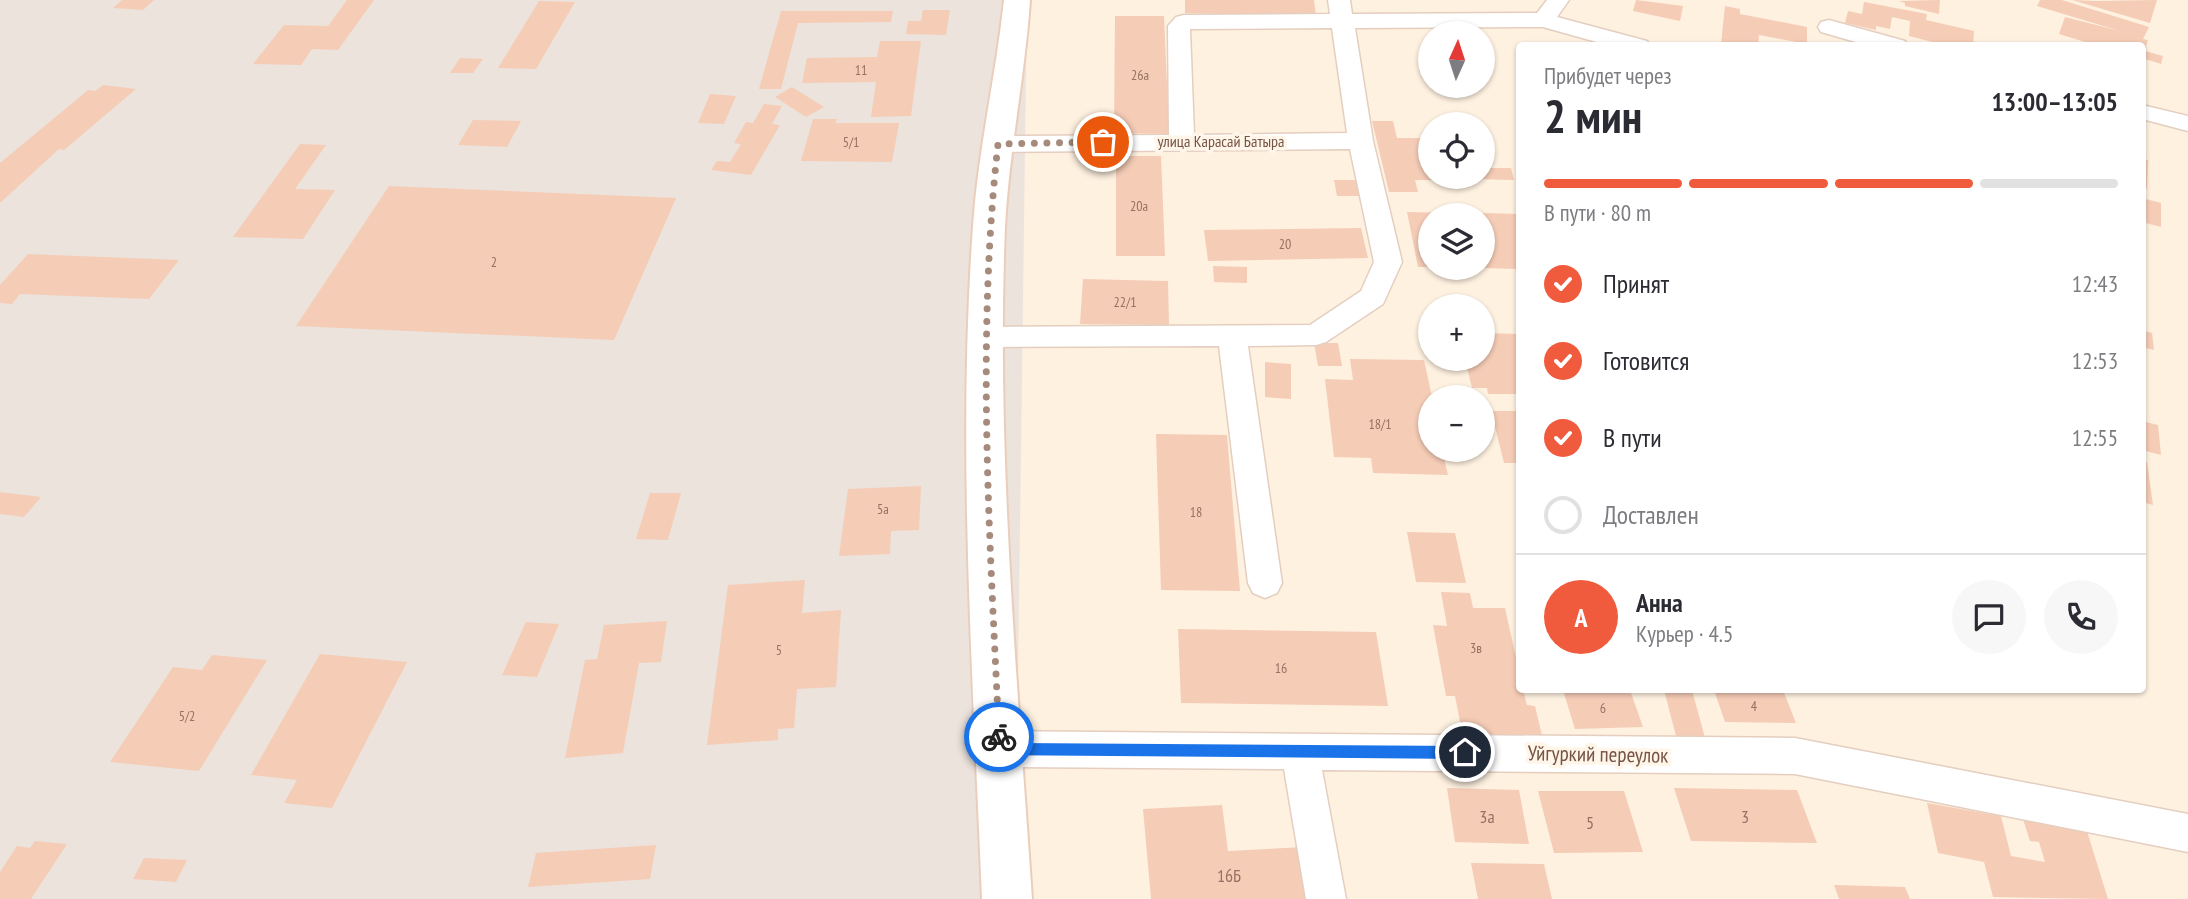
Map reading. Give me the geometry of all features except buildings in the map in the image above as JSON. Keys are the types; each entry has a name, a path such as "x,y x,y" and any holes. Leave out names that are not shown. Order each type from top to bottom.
{"main road":[{"path":"1007,899 987,460 985,337 989,224 1014,41 1017,0"}],"street":[{"path":"1544,20 1558,0"},
{"path":"1833,0 1825,36 1868,42"},
{"path":"985,337 1316,335 1373,297 1388,262 1361,141 1341,10"},
{"path":"1182,141 1179,26 1192,20 1341,10 1544,20 1624,42"},
{"path":"2146,113 2188,124"},
{"name":"улица Карасай Батыра","path":"998,144 1361,141"},
{"path":"1232,337 1265,583"},
{"name":"Уйгуркий переулок","path":"1000,749 1795,756 2188,833"},
{"path":"1300,751 1326,899"}],"shaded area":[{"path":"0,0 1027,0 1015,899 0,899"}],"way so far":[{"path":"999,737 987,460 985,337 989,224 998,144 1103,142"}],"route":[{"path":"999,737 1000,749 1465,752"}]}
